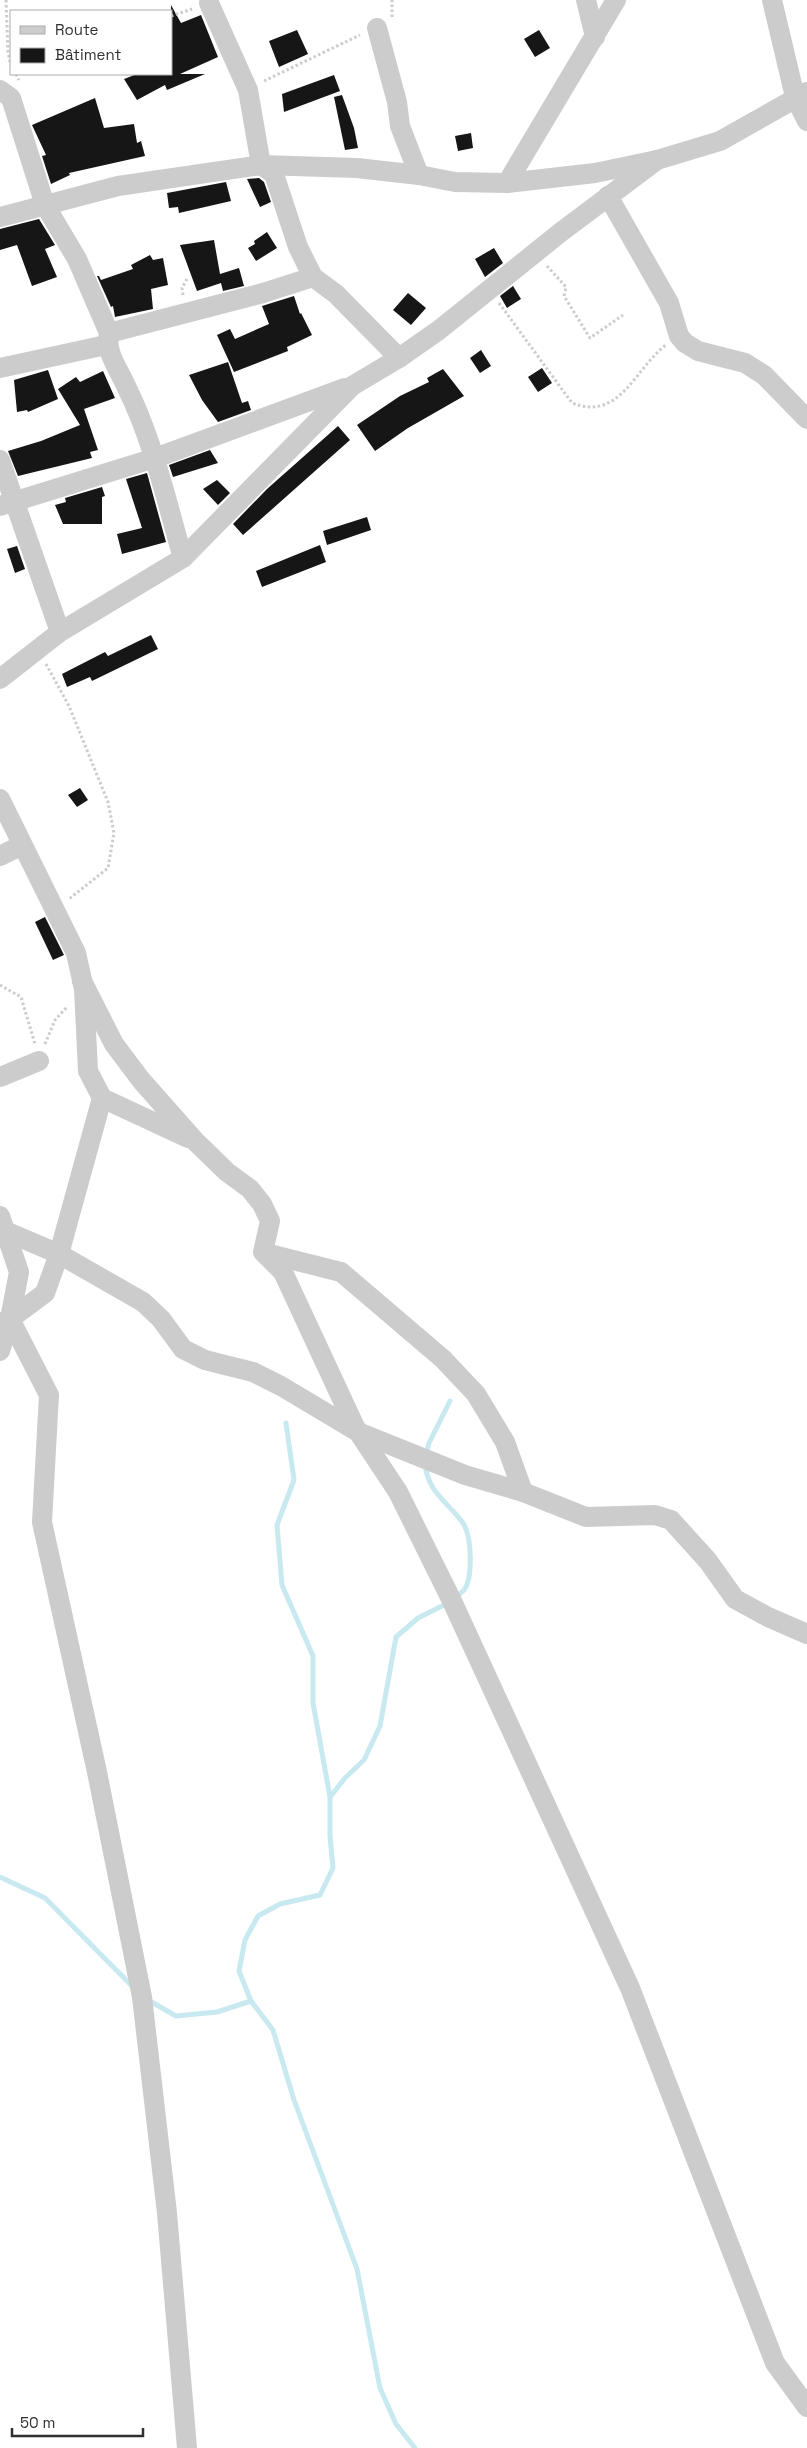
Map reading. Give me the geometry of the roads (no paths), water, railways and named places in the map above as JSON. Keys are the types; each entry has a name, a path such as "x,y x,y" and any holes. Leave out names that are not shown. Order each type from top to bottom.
{"street":[{"path":"586,0 595,37"},
{"path":"507,183 616,0"},
{"path":"772,0 807,121"},
{"path":"209,4 248,90 261,165 274,174 298,247 313,277 336,294 399,358"},
{"path":"377,28 397,102 400,126 419,175"},
{"path":"0,90 11,98 45,205 77,259 107,339 128,388 155,458 183,558"},
{"path":"0,217 118,186 261,165 357,168 419,175 455,182 507,183 595,173 657,160 720,141 801,95"},
{"path":"8,504 155,458 352,386 399,358 657,160"},
{"path":"608,196 669,303 679,336 685,343 698,351 745,363 764,375 807,419"},
{"path":"0,368 107,339 313,277"},
{"path":"0,679 60,632 183,558 352,386"},
{"path":"0,460 8,504 60,632"},
{"path":"0,799 76,953 82,981 88,1071 102,1098 195,1141"},
{"path":"0,856 22,845"},
{"path":"82,981 114,1044 141,1080 195,1141 227,1172 250,1189 262,1204 270,1221 263,1252"},
{"path":"0,1077 38,1061"},
{"path":"5,1321 45,1293 59,1254 102,1098"},
{"path":"2,1224 143,1302 161,1319 183,1349 205,1360 253,1372 281,1386 358,1432 465,1475 523,1492 586,1517 655,1515 671,1520 708,1562 735,1599 768,1617 807,1634"},
{"path":"0,1351 5,1321 19,1272 2,1224"},
{"path":"263,1252 283,1272 358,1432 398,1492 584,1886 630,1988 775,2363 807,2407"},
{"path":"263,1252 341,1272 443,1359 476,1394 505,1442 523,1492"},
{"path":"5,1321 48,1395 42,1522 97,1772 142,1997 167,2213 187,2448"}],"waterway":[{"path":"426,1455 429,1443 450,1401"},
{"path":"286,1423 294,1480 277,1525 282,1585 313,1656 313,1703 330,1797"},
{"path":"425,1463 434,1489 466,1529 470,1547 469,1576 464,1590 455,1598"},
{"path":"415,2448 396,2424 380,2388 357,2269 294,2100 273,2030 251,2001 239,1971 245,1940 258,1916 280,1904 320,1895 333,1868 330,1836 330,1797 345,1778 364,1760 380,1726 396,1637 418,1618 448,1603"},
{"path":"0,1877 45,1898 133,1987"},
{"path":"148,2000 176,2016 217,2012 251,2001"}]}
